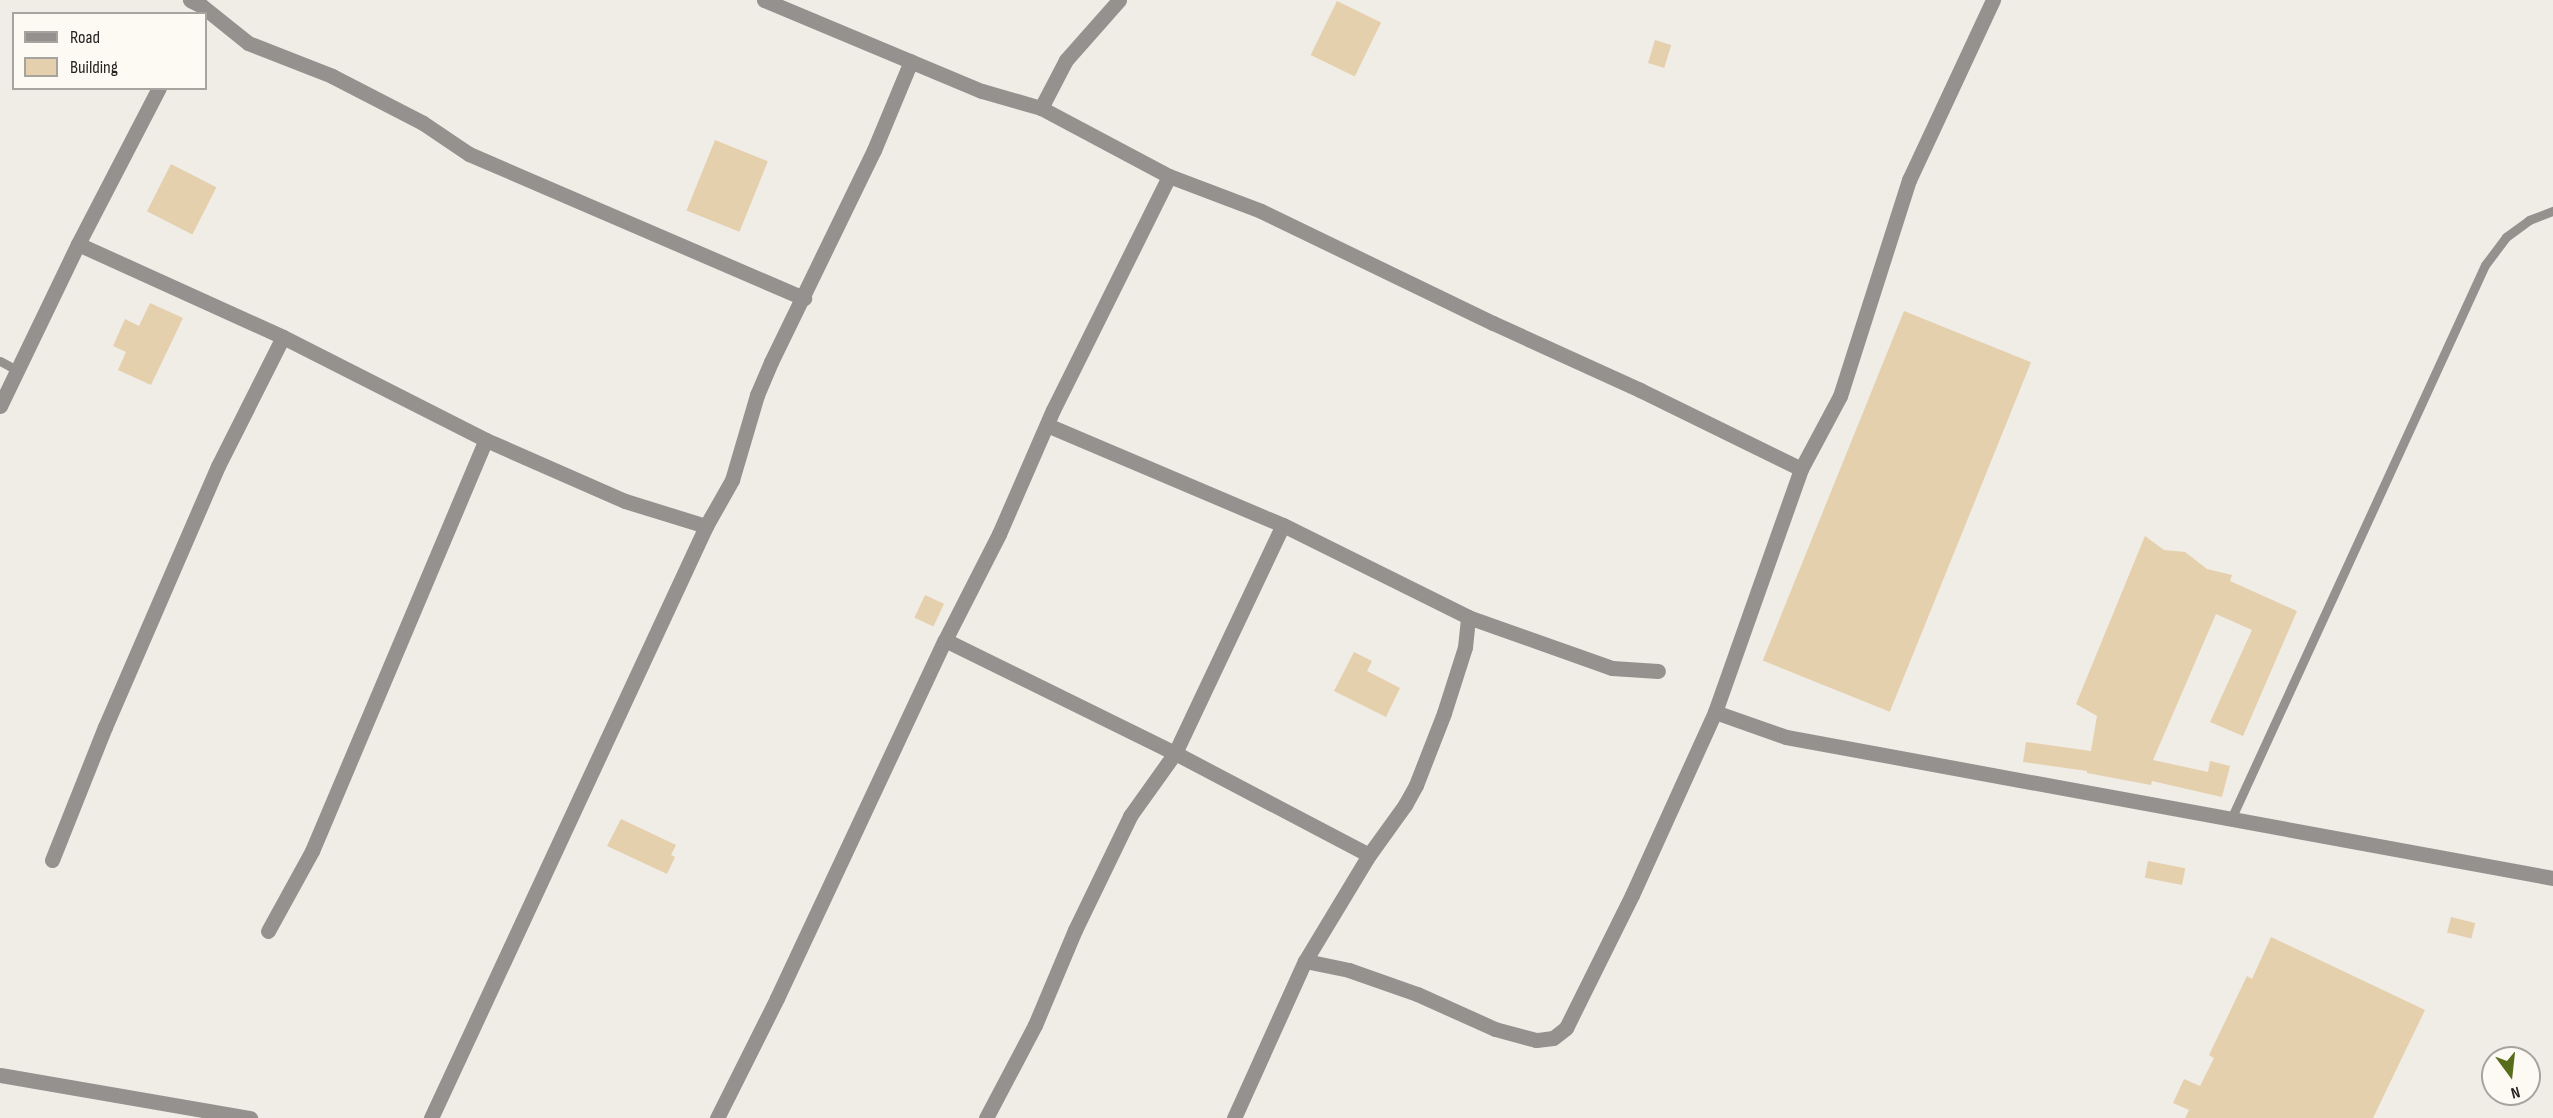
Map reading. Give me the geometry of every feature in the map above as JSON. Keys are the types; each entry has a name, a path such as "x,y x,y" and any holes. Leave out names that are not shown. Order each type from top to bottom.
{"street":[{"path":"764,0 982,91 1041,108 1169,176 1261,211 1640,390 1801,469"},
{"path":"1041,108 1066,60 1119,0"},
{"path":"1305,961 1358,973 1417,994 1495,1029 1536,1040 1553,1038 1566,1028 1632,895 1715,712 1801,469 1840,396 1909,180 1993,0"},
{"path":"198,5 248,43 332,76 423,123 470,154 804,298"},
{"path":"431,1118 706,526 732,480 757,395 874,150 911,61"},
{"path":"0,406 78,244 158,90"},
{"path":"717,1118 777,998 945,640 999,534 1047,425 1169,176"},
{"path":"78,244 283,337 486,440 625,501 706,526"},
{"path":"52,860 105,727 218,466 283,337"},
{"path":"1047,425 1283,525 1468,617 1612,668 1658,671"},
{"path":"268,931 312,851 486,440"},
{"path":"986,1118 1035,1025 1075,930 1130,816 1174,753 1283,525"},
{"path":"1234,1118 1305,961 1369,855 1405,805 1416,785 1444,712 1465,647 1468,617"},
{"path":"945,640 1174,753 1369,855"},
{"path":"1715,712 1786,737 2553,878"},
{"path":"0,1075 250,1118"}],"lane":[{"path":"2230,819 2485,265 2506,237 2529,220 2553,211"},
{"path":"0,361 17,370"}],"building":[{"path":"1337,1 1381,22 1355,76 1311,55"},
{"path":"1655,40 1671,45 1664,68 1648,63"},
{"path":"715,140 768,161 739,232 687,210"},
{"path":"171,164 216,187 192,234 147,211"},
{"path":"150,303 183,318 151,385 118,370 126,352 113,346 125,319 139,326"},
{"path":"1904,311 2031,362 1890,712 1763,661"},
{"path":"2145,536 2164,550 2185,552 2207,569 2232,575 2230,581 2297,611 2243,736 2210,722 2252,630 2216,614 2153,760 2208,772 2210,761 2230,766 2222,797 2152,781 2151,785 2087,773 2087,771 2023,762 2026,742 2091,751 2097,716 2076,704"},
{"path":"925,595 944,604 933,627 914,618"},
{"path":"1354,652 1372,661 1367,671 1400,688 1386,717 1334,691"},
{"path":"621,819 676,845 671,855 675,857 667,874 607,846"},
{"path":"2148,861 2185,868 2182,885 2145,878"},
{"path":"2451,917 2475,923 2471,939 2447,933"},
{"path":"2271,937 2425,1010 2373,1118 2185,1118 2189,1110 2173,1103 2184,1079 2200,1086 2214,1058 2209,1055 2247,976 2252,979"}]}
